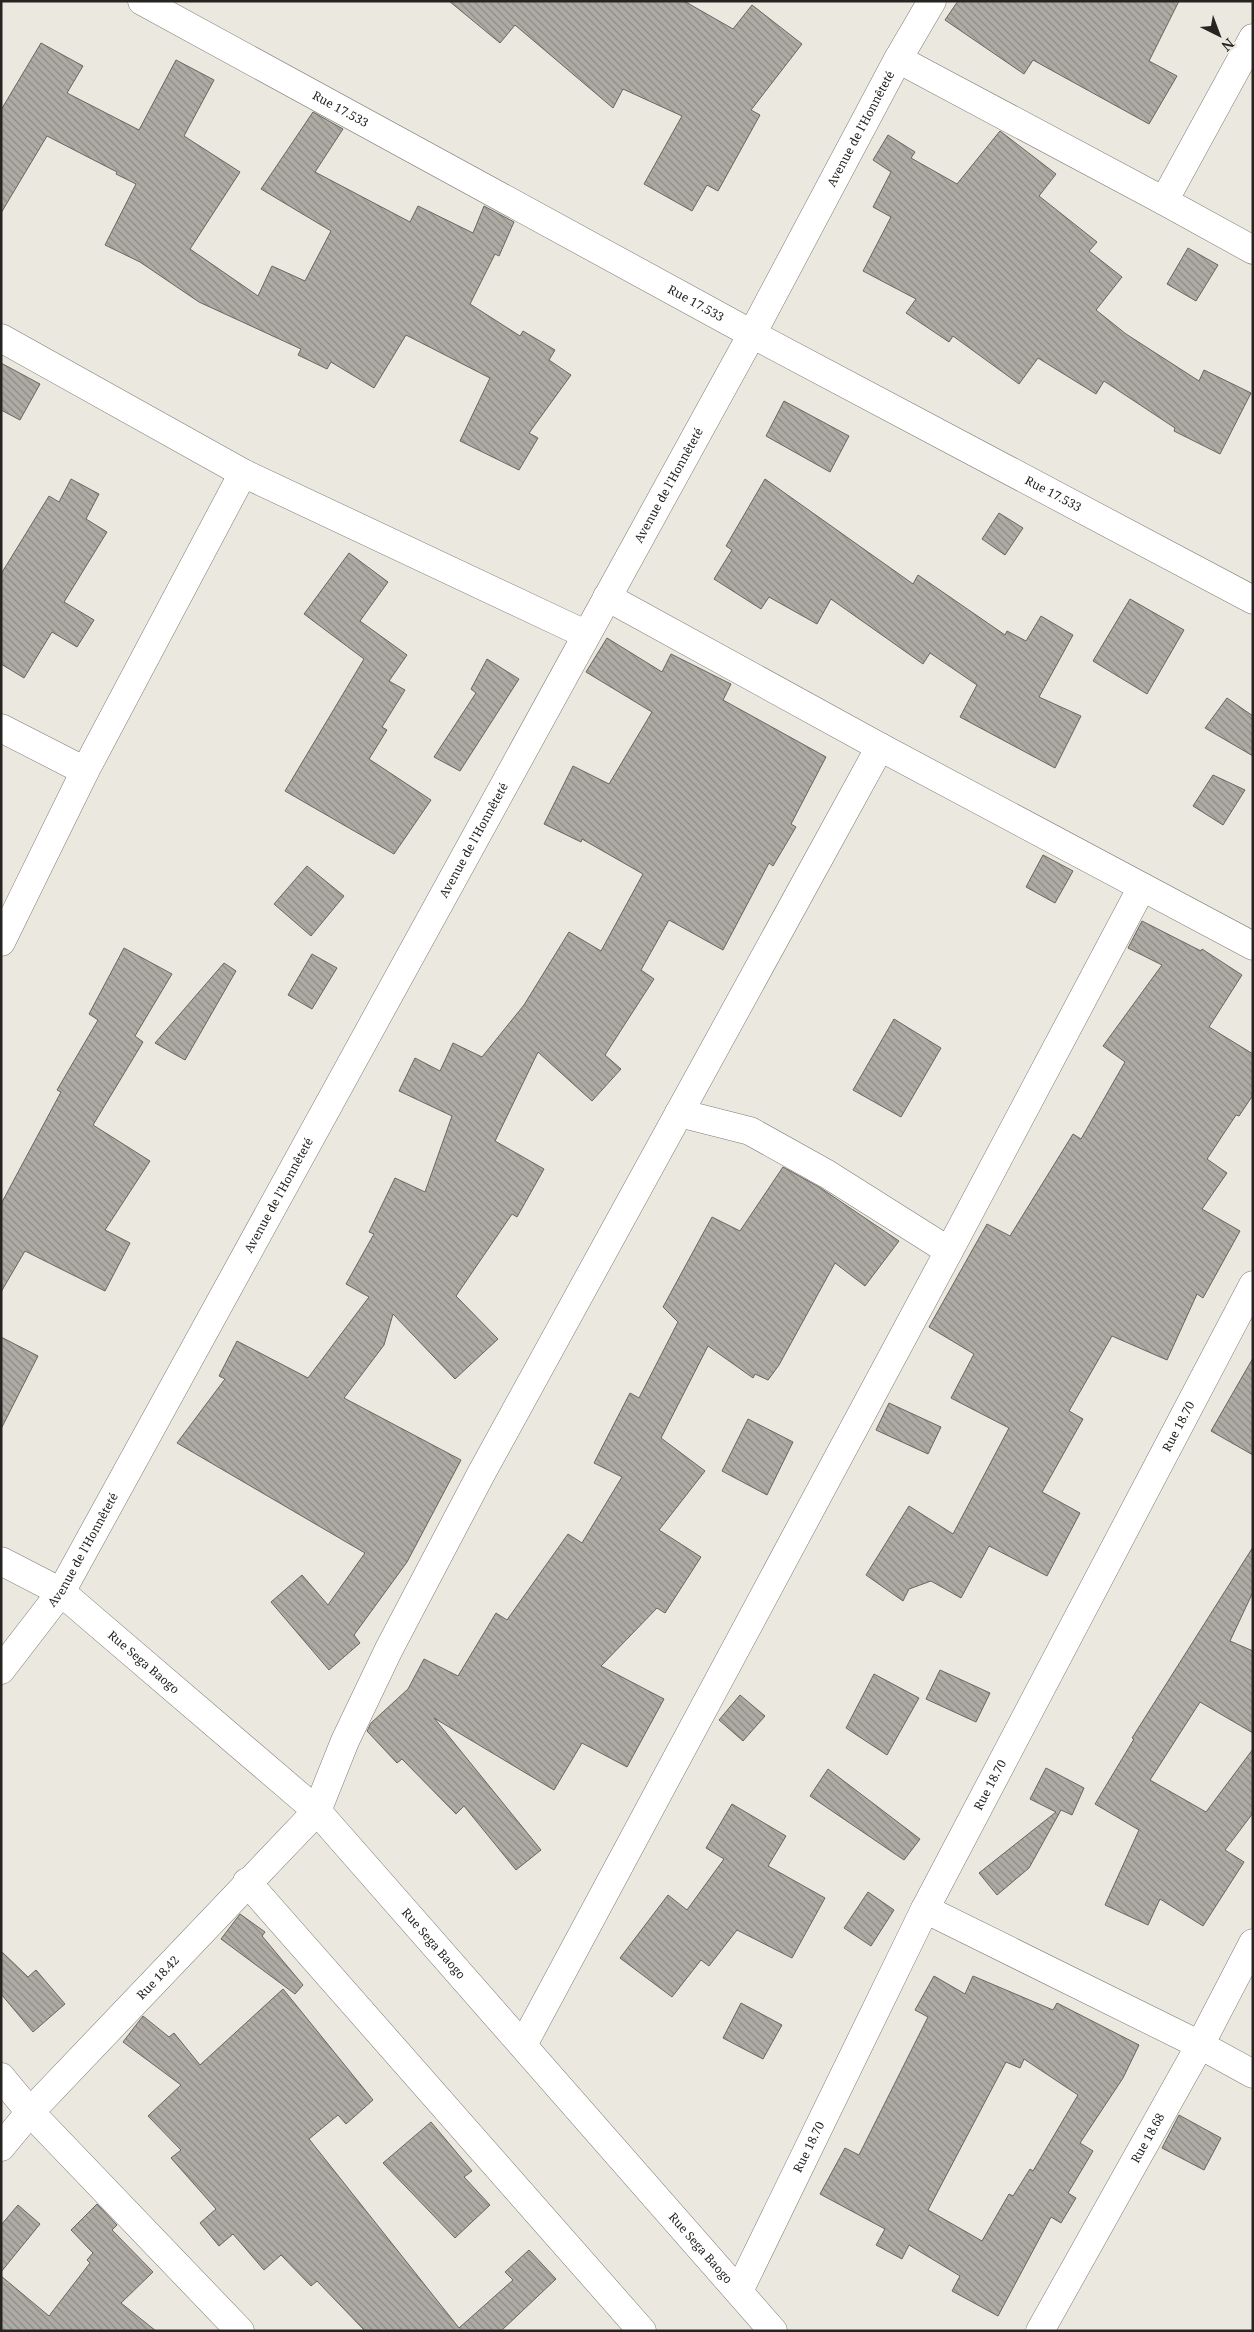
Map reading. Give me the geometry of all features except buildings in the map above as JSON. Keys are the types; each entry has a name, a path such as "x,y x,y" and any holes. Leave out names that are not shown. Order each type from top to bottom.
{"street":[{"name":"Rue 17.533","path":"142,1 752,334 1253,600"},
{"name":"Avenue de l'Honnêteté","path":"1,1670 61,1592 585,634 752,334 931,1"},
{"path":"1164,201 1253,38"},
{"path":"898,60 1253,250"},
{"path":"1,338 243,473 585,634"},
{"path":"1,942 85,771 243,473"},
{"path":"607,597 1253,946"},
{"path":"1,728 85,771"},
{"path":"317,1811 345,1741 388,1649 880,746"},
{"path":"524,2045 1142,887"},
{"path":"679,1113 750,1131 827,1174 949,1251"},
{"name":"Rue 18.70","path":"739,2292 925,1908 1253,1285"},
{"name":"Rue Sega Baogo","path":"1,1561 61,1592 317,1811 773,2331"},
{"name":"Rue 18.42","path":"1,2147 30,2112 247,1882 317,1811"},
{"path":"247,1882 642,2331"},
{"path":"925,1908 1200,2044 1253,2074"},
{"name":"Rue 18.68","path":"1040,2331 1200,2044 1253,1943"},
{"path":"1,2077 30,2112 230,2327"}]}
